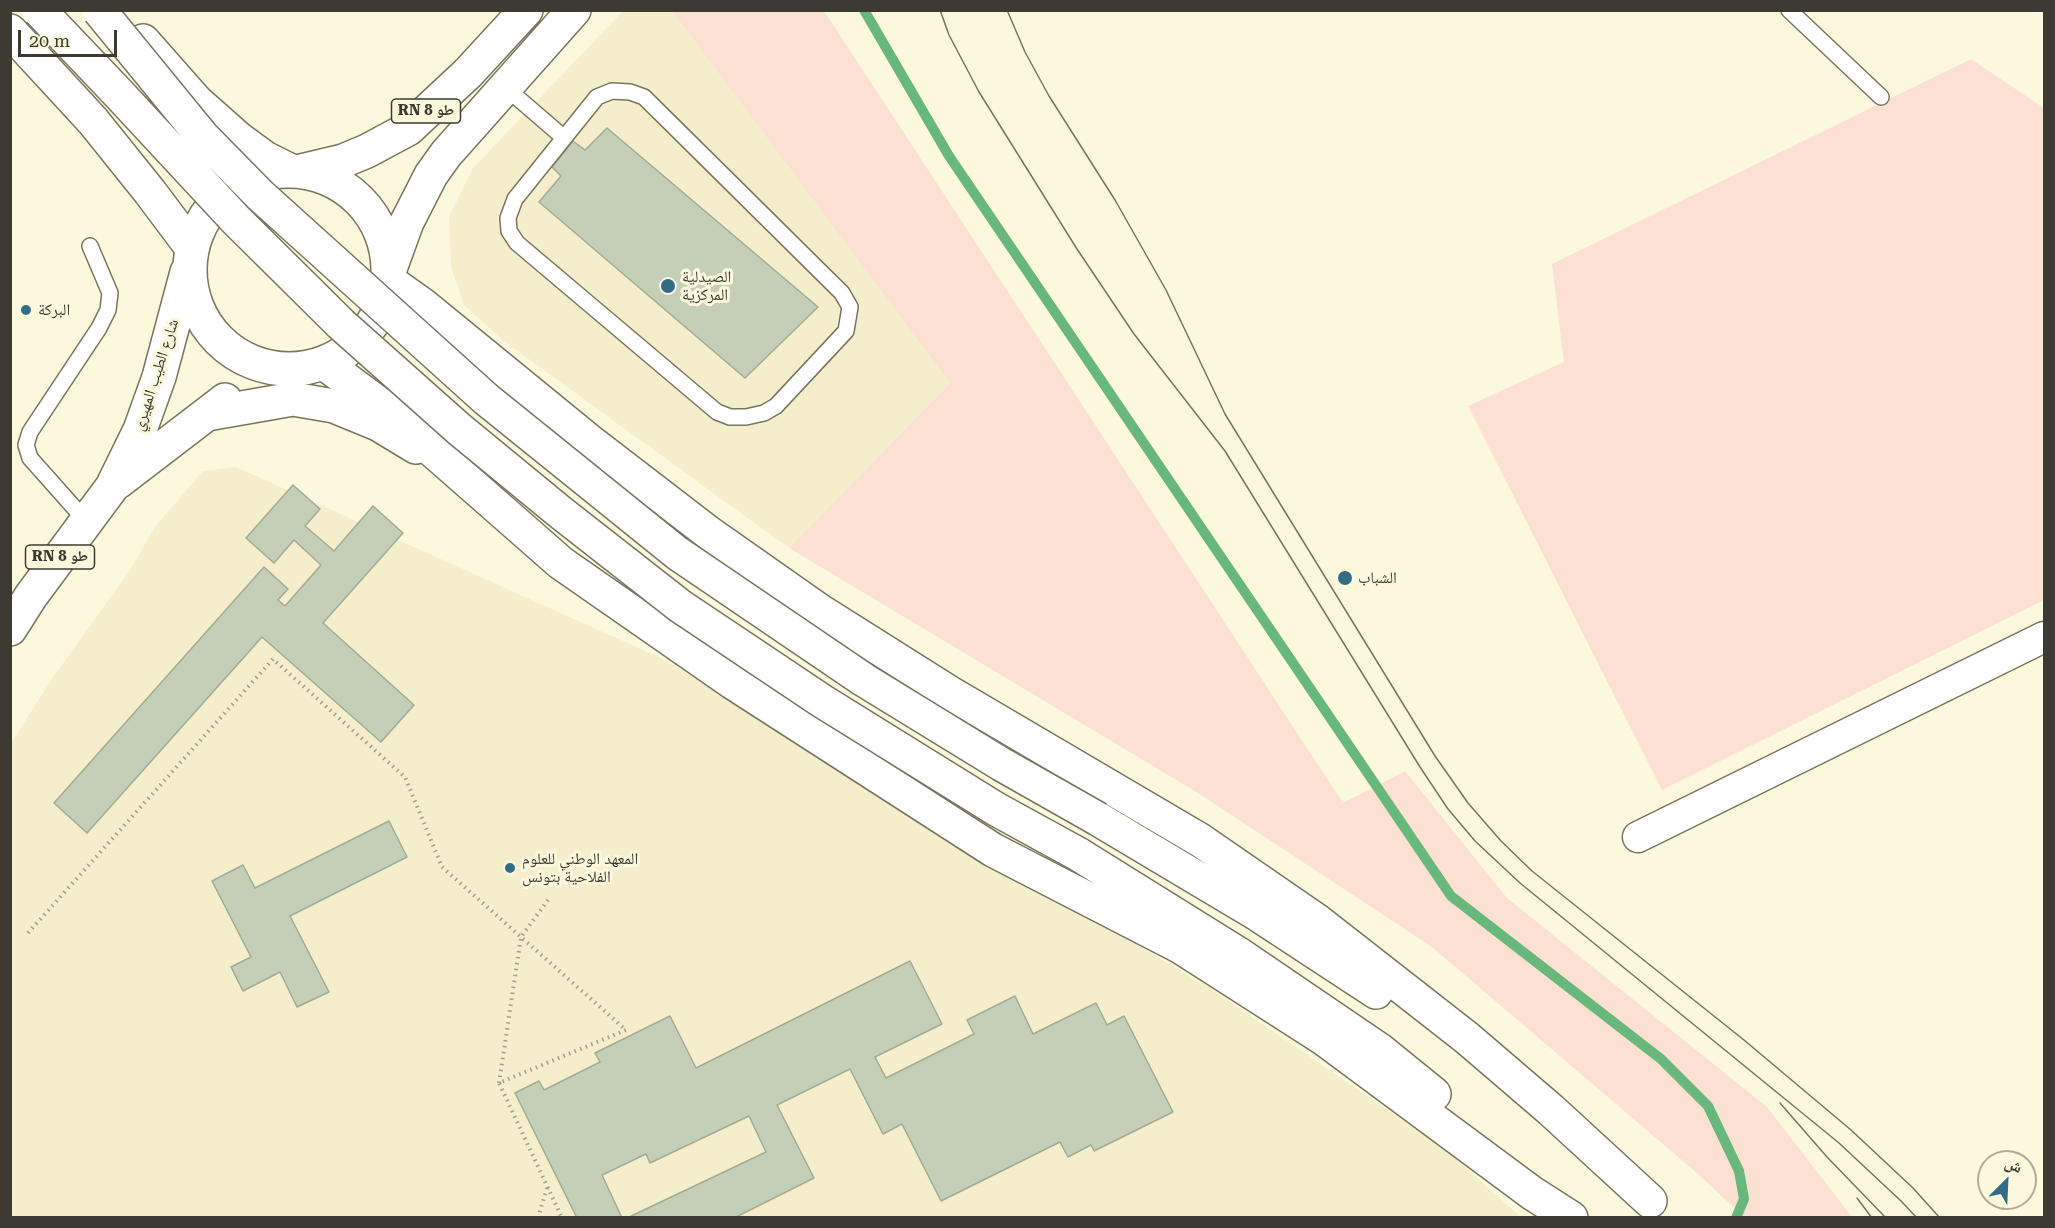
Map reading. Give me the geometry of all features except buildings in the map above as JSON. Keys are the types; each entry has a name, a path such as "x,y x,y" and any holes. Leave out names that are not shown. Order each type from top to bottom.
{"main road":[{"path":"39,10 236,220 341,324 459,429 560,512 680,606 822,701 996,809 1078,854 1237,953 1381,1051 1580,1218"},
{"path":"99,10 202,136 260,195 486,399 677,553 864,680 1001,764 1254,912 1424,1023 1658,1209"},
{"path":"117,10 196,101 239,139 265,158 294,171 332,180 358,199 377,225 389,275 588,440 709,533 820,611 950,693 1200,840 1316,920 1467,1038 1551,1110 1658,1209"},
{"name":"RN 8 طو","path":"294,171 343,161 408,129 468,73 526,10"},
{"path":"112,487 231,396 291,369 324,363 352,347 374,321 407,222 431,175 446,154 574,10"},
{"path":"10,31 93,121 150,192 191,254"},
{"path":"291,369 258,365 228,349 206,325 192,296 191,254 213,204 238,184 294,171"},
{"name":"شارع الطيب المهيري","path":"112,487 140,430 159,377 191,254"},
{"path":"324,363 382,406 561,563 732,682 993,850 1180,947 1323,1038 1532,1193 1570,1218"},
{"path":"207,414 293,399 334,406 378,424 455,471"},
{"name":"RN 8 طو","path":"10,629 31,596 112,487"}],"street":[{"path":"1638,837 2044,637"}],"lane":[{"path":"1790,10 1881,97"},
{"path":"505,87 563,137"},
{"path":"612,90 644,97 842,293 850,307 846,331 776,406 764,413 746,417 730,417 717,412 517,243 509,231 508,218 514,199 563,137 597,97 612,90"},
{"path":"86,521 30,458 26,445 30,432 99,328 108,310 110,292 90,246"}],"path":[{"path":"28,933 273,659 405,777 442,867 626,1030 499,1083"},
{"path":"548,900 521,938 499,1083 562,1218"},
{"path":"537,1218 548,1187"}],"shaded area":[{"name":"الصيدلية المركزية","path":"623,11 672,11 950,383 789,548 505,342 464,305 451,267 449,217 473,168"},
{"path":"672,11 824,11 1343,803 1405,771 1507,898 1767,1107 1852,1217 1744,1217 1698,1174 1432,947 1198,793 789,548 950,383"},
{"path":"1971,59 2044,108 2044,600 1662,790 1468,406 1564,362 1552,264"},
{"name":"المعهد الوطني للعلوم الفلاحية بتونس","path":"236,467 663,659 1214,991 1442,1147 1521,1217 11,1217 10,745 51,680 130,570 155,527 203,471"}],"waterway":[{"path":"864,10 949,156 1451,896 1661,1059 1708,1106 1739,1171 1744,1199 1736,1218"}],"tram line":[{"path":"940,10 949,35 979,92 1077,249 1134,334 1225,451 1448,809 1475,841 1520,883 1839,1143 1917,1218"},
{"path":"1007,10 1025,52 1049,96 1115,200 1166,290 1225,414 1435,756 1468,803 1501,841 1532,871 1744,1040 1851,1130 1913,1188 1940,1218"},
{"path":"1780,1103 1827,1157 1886,1218"},
{"path":"1857,1198 1872,1218"}],"place":[{"name":"الصيدلية المركزية","path":"668,286"},
{"name":"البركة","path":"26,310"},
{"name":"الشباب","path":"1345,578"},
{"name":"المعهد الوطني للعلوم الفلاحية بتونس","path":"510,868"}]}
